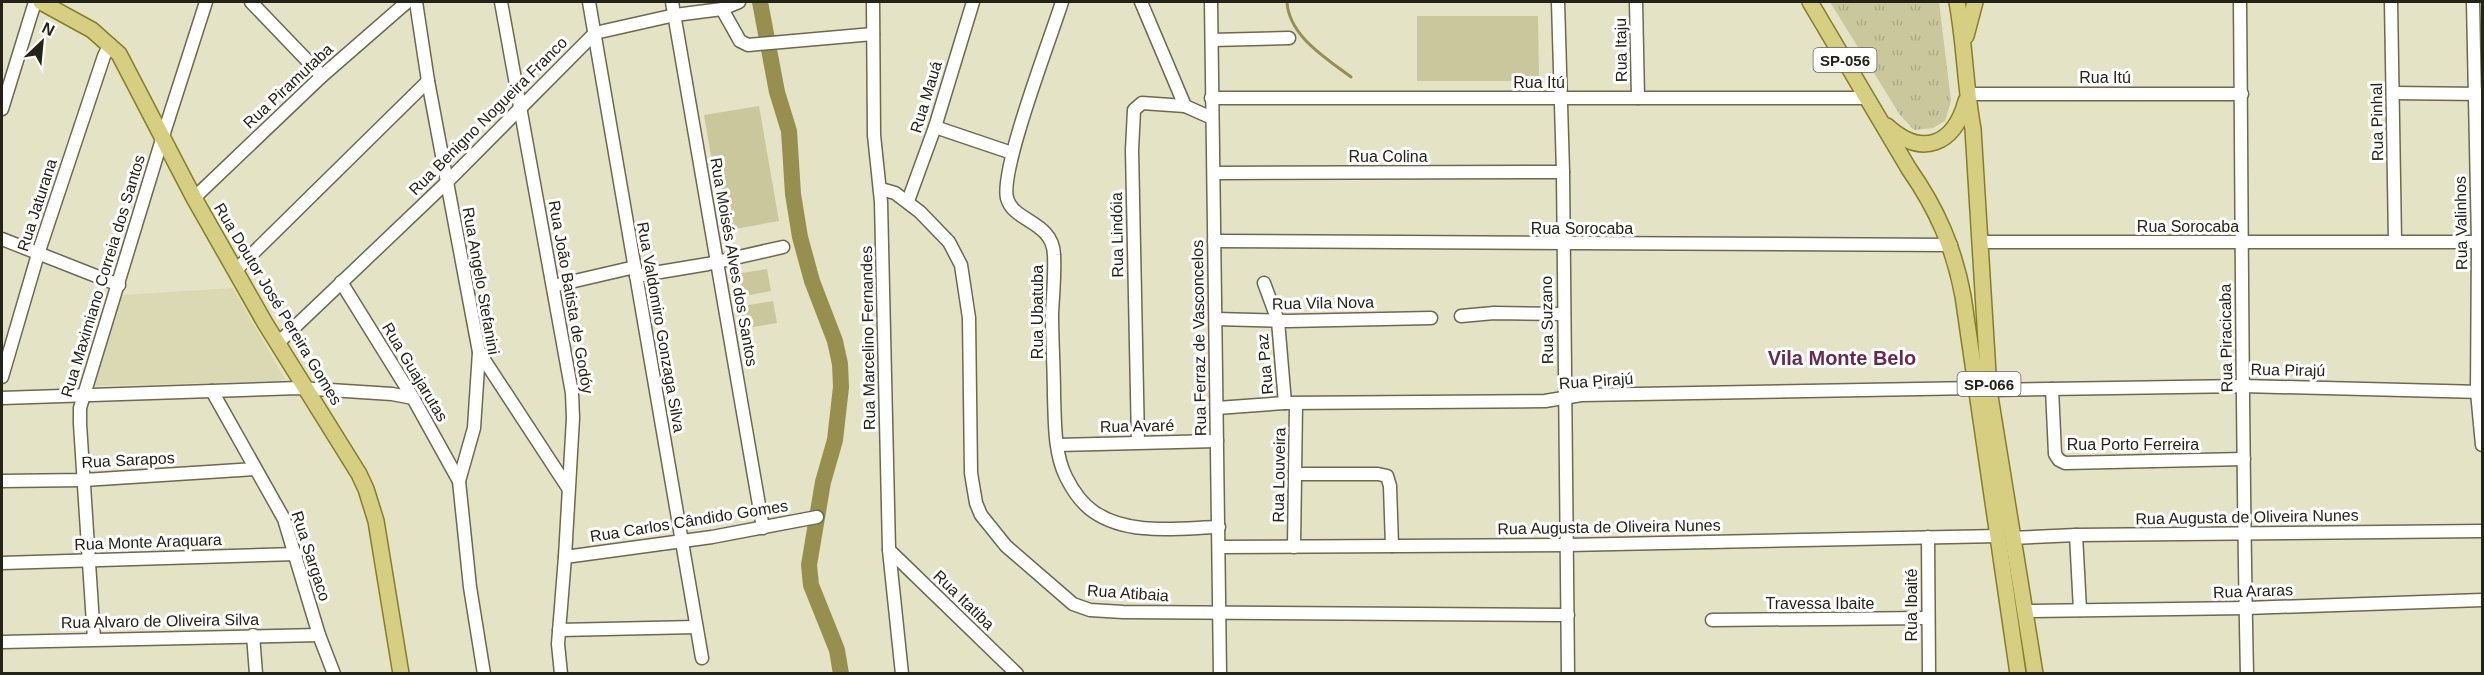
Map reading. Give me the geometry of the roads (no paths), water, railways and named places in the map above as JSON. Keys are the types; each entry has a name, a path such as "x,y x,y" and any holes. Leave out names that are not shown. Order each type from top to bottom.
{"main road":[{"name":"Rua Doutor José Pereira Gomes","path":"41,2 92,30 110,44 126,65 194,198 278,343 359,474 372,504 401,674"},
{"name":"SP-056","path":"1810,2 1880,120"},
{"path":"1880,120 1893,131 1911,141 1923,144 1945,139 1959,122 1967,96 1964,48 1957,2"},
{"path":"1964,48 1975,2"},
{"name":"SP-066","path":"1967,96 1973,129 1981,242 1983,389"},
{"name":"SP-066","path":"1880,120 1928,196 1951,245 1958,268 1983,389 2005,537 2018,674"},
{"name":"SP-066","path":"2005,537 2025,611 2035,674"}],"street":[{"path":"2,109 35,2"},
{"name":"Rua Maximiano Correia dos Santos","path":"94,639 80,424 83,395 206,2"},
{"path":"251,2 322,76"},
{"name":"Rua Piramutaba","path":"194,198 322,76 407,2"},
{"name":"Rua Angelo Stefanini","path":"416,2 428,81 479,352 474,428 459,481 470,587 484,674"},
{"name":"Rua João Batista de Godóy","path":"501,2 572,393 573,418 559,630 561,674"},
{"name":"Rua Valdomiro Gonzaga Silva","path":"589,2 702,658"},
{"name":"Rua Moisés Alves dos Santos","path":"672,2 763,528"},
{"path":"595,33 675,15 722,9 739,2"},
{"name":"Rua Marcelino Fernandes","path":"873,2 873,135 881,189 889,550 902,674"},
{"path":"874,19 883,2"},
{"name":"Rua Mauá","path":"909,201 935,127 973,2"},
{"name":"Rua Ubatuba","path":"1062,2 1012,153 1005,189 1008,201 1016,211 1044,231 1050,239 1054,252 1052,316 1055,430 1065,476 1084,503 1095,513 1127,525 1154,529 1219,527"},
{"path":"1141,2 1185,106"},
{"name":"Rua Ferraz de Vasconcelos","path":"1211,2 1220,674"},
{"name":"Rua Suzano","path":"1558,2 1563,172 1568,674"},
{"name":"Rua Itaju","path":"1636,2 1638,98"},
{"name":"Rua Piracicaba","path":"2240,2 2242,94 2240,242 2247,674"},
{"name":"Rua Pinhal","path":"2391,2 2395,242"},
{"name":"Rua Valinhos","path":"2473,2 2479,94 2482,445"},
{"path":"722,9 737,36 743,44 748,45 795,39 873,34"},
{"name":"Rua Benigno Nogueira Franco","path":"278,343 447,182 595,33"},
{"path":"1212,40 1288,38"},
{"name":"Rua Jaturana","path":"2,377 38,254 110,44"},
{"path":"236,270 428,81"},
{"path":"2393,93 2479,94"},
{"name":"Rua Itú","path":"1967,96 2242,94"},
{"name":"Rua Itú","path":"1211,98 1867,98"},
{"name":"Rua Lindóia","path":"1138,442 1132,150 1134,110 1142,103 1185,106 1212,118"},
{"path":"935,127 1012,153"},
{"name":"Rua Colina","path":"1214,172 1563,172"},
{"name":"Rua Atibaia","path":"881,189 909,201 949,242 961,265 969,318 971,473 976,503 981,515 1006,546 1073,604 1090,610 1112,612 1568,615"},
{"path":"2,240 119,285"},
{"name":"Rua Sorocaba","path":"1214,242 1951,245"},
{"name":"Rua Sorocaba","path":"1981,242 2480,242"},
{"path":"553,286 635,272 717,263 783,247"},
{"name":"Rua Guajarutas","path":"340,282 413,398 459,481"},
{"name":"Rua Paz","path":"1264,283 1278,321 1290,404"},
{"path":"1461,316 1494,313 1564,314"},
{"name":"Rua Vila Nova","path":"1216,319 1278,321 1431,318"},
{"path":"479,352 568,488"},
{"name":"Rua Pirajú","path":"1217,408 1290,404 1545,401 1581,395 1983,389 2243,386 2480,392"},
{"path":"2,398 307,389 392,394 413,398"},
{"name":"Rua Porto Ferreira","path":"2052,389 2055,454 2065,463 2244,459"},
{"name":"Rua Sargaco","path":"212,391 284,519 319,634 334,674"},
{"name":"Rua Louveira","path":"1290,404 1295,474 1294,547"},
{"name":"Rua Avaré","path":"1058,445 1217,441"},
{"name":"Rua Sarapos","path":"2,481 84,480 255,469"},
{"path":"1295,474 1378,474 1387,476 1390,486 1392,546"},
{"name":"Rua Carlos Cândido Gomes","path":"565,557 763,528 817,517"},
{"name":"Rua Augusta de Oliveira Nunes","path":"1219,547 1568,545 1928,537 2482,531"},
{"path":"2076,535 2080,610"},
{"name":"Rua Ibaité","path":"1928,537 1929,674"},
{"name":"Rua Itatiba","path":"889,550 1017,674"},
{"name":"Rua Monte Araquara","path":"2,563 296,554"},
{"name":"Rua Araras","path":"2025,611 2246,608 2482,600"},
{"name":"Travessa Ibaite","path":"1712,620 1928,618"},
{"path":"559,630 696,627"},
{"name":"Rua Alvaro de Oliveira Silva","path":"2,642 319,634"},
{"path":"253,635 256,674"}],"waterway":[{"path":"760,2 777,92 789,131 793,194 800,237 812,281 835,341 840,364 841,387 835,440 823,482 809,565 811,585 837,650 841,674"},
{"path":"1287,2 1289,14 1302,36 1320,54 1351,77"}],"district":[{"name":"Vila Monte Belo","path":"1842,358"}]}
